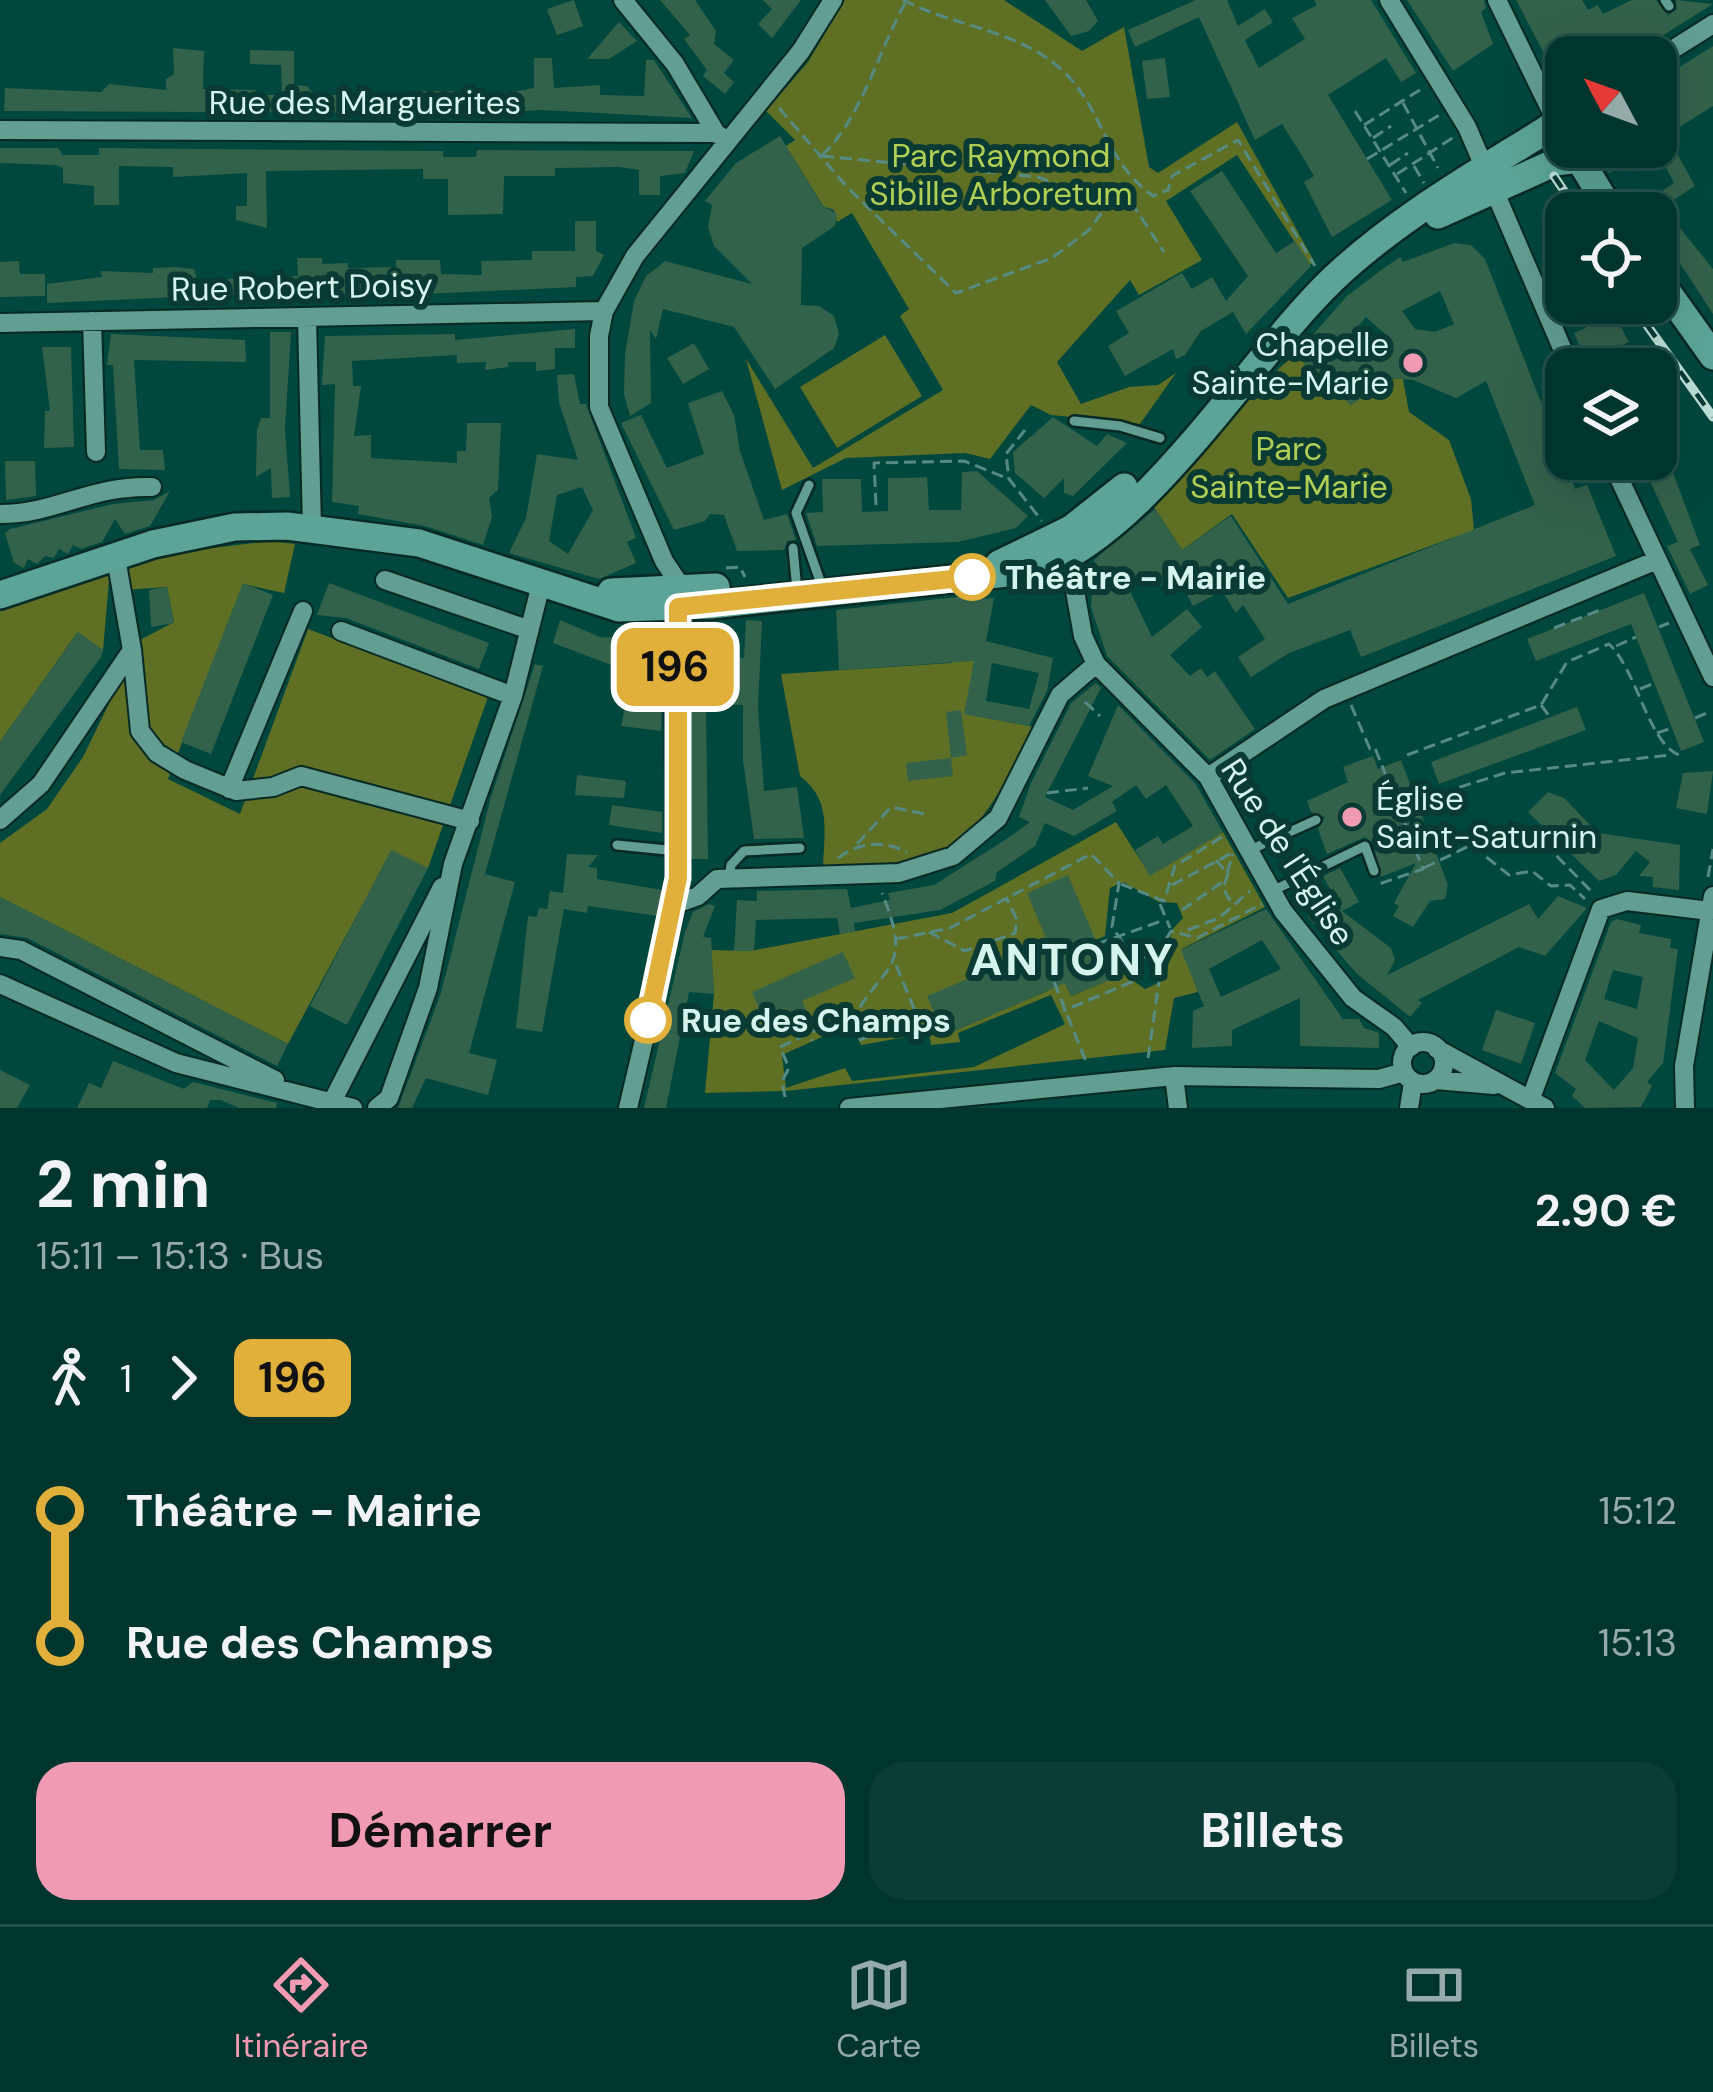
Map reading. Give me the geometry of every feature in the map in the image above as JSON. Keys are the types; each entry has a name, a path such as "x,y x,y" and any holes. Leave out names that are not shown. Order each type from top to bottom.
{"main road":[{"path":"0,595 235,527 312,528 419,543 619,608 671,586 899,581 1036,570 1181,457 1333,279 1384,237 1545,150"},
{"path":"1489,180 1545,165"},
{"path":"1677,305 1713,356"},
{"path":"671,586 746,585 996,565 1070,543"}],"street":[{"path":"623,0 675,64 721,137"},
{"path":"628,1108 676,904 679,851 671,586 599,407 598,337 604,310 650,233 721,137 763,98 811,38 833,0"},
{"path":"1390,0 1467,127 1562,348"},
{"path":"1497,0 1545,93"},
{"path":"1677,39 1685,31 1713,24"},
{"name":"Rue des Marguerites","path":"0,130 721,137"},
{"name":"Rue Robert Doisy","path":"0,323 604,310"},
{"path":"307,318 312,528"},
{"path":"92,321 96,452"},
{"path":"1620,480 1713,677"},
{"path":"0,514 55,507 88,491 152,488"},
{"name":"Rue de l'Église","path":"1070,543 1082,636 1096,664 1208,778 1242,850 1344,988 1411,1047"},
{"path":"116,558 140,731 157,753 229,789 273,787 301,776 470,821"},
{"path":"1208,778 1344,690 1657,560"},
{"path":"385,580 527,629"},
{"path":"332,1102 453,864 513,695 542,580"},
{"path":"229,789 303,611"},
{"path":"341,632 513,695"},
{"path":"0,820 41,784 132,650"},
{"path":"676,904 698,896 717,879 876,875 940,860 982,836 998,818 1060,695 1096,664"},
{"path":"377,1108 389,1098 428,988 453,864"},
{"path":"1409,1108 1403,1058 1421,1042 1538,1103 1603,908 1627,901 1712,903 1707,972 1684,1066 1685,1108"},
{"path":"0,947 21,950 302,1094"},
{"path":"0,984 176,1063 353,1108"},
{"path":"1436,1080 1444,1064 1438,1048"},
{"path":"849,1108 1174,1076 1408,1077 1505,1086"},
{"path":"1174,1076 1178,1108"}],"lane":[{"path":"1074,421 1120,426 1160,438"},
{"path":"807,579 796,513 809,485"},
{"path":"793,548 807,579"},
{"path":"1242,850 1316,820"},
{"path":"617,845 679,851"},
{"path":"1266,885 1365,846 1374,871"},
{"path":"729,879 731,865 744,851 800,848"}],"path":[{"path":"821,156 872,81 875,58 904,1 938,18 991,30 1034,50 1066,74 1086,99 1128,180 1162,196 1172,176 1238,140 1316,267 1333,279"},
{"path":"1364,125 1428,84"},
{"path":"763,98 794,121 821,156 956,293 1052,258 1089,230 1128,180"},
{"path":"1402,101 1444,176"},
{"path":"1367,159 1447,109"},
{"path":"1355,111 1409,198"},
{"path":"1372,138 1391,126"},
{"path":"1395,175 1459,134"},
{"path":"1389,165 1408,153"},
{"path":"821,156 1037,177 1108,204"},
{"path":"1413,164 1427,187"},
{"path":"1120,185 1164,252"},
{"path":"1025,430 1006,454 1010,479 1036,512"},
{"path":"877,505 874,463 964,460 1010,479"},
{"path":"715,568 740,567 746,585"},
{"path":"1554,628 1600,610"},
{"path":"1659,627 1671,622"},
{"path":"1614,647 1636,637"},
{"path":"1586,642 1590,652"},
{"path":"1407,755 1541,705 1567,662 1609,644 1640,688 1657,733 1673,754"},
{"path":"1640,688 1654,683"},
{"path":"1344,690 1370,749 1375,748 1423,869"},
{"path":"1085,702 1100,716"},
{"path":"1541,705 1550,716"},
{"path":"1695,718 1709,712"},
{"path":"1498,721 1503,734"},
{"path":"1657,733 1672,728"},
{"path":"1454,738 1458,751"},
{"path":"1425,799 1505,773 1682,756"},
{"path":"1047,793 1088,788"},
{"path":"823,878 828,866 856,845 891,807 925,814"},
{"path":"1544,843 1603,908"},
{"path":"856,845 892,844 922,860 940,860"},
{"path":"1171,886 1174,866 1210,845"},
{"path":"1374,871 1379,884 1471,845 1509,874 1532,871 1551,886 1570,885 1603,908"},
{"path":"1159,902 1171,886 1215,859 1242,850"},
{"path":"1182,910 1224,881 1242,850"},
{"path":"896,939 950,928 1091,854 1119,883 1159,902 1172,931"},
{"path":"1215,859 1228,874"},
{"path":"876,875 896,939 896,964 919,1019"},
{"path":"1224,881 1229,899 1241,902"},
{"path":"1119,883 1112,927 1116,938 1153,961 1172,931"},
{"path":"1172,931 1186,930 1266,885"},
{"path":"1186,930 1197,938 1263,904 1266,885"},
{"path":"928,931 964,951 1002,942 1016,933 1017,920 1006,897"},
{"path":"1097,944 1164,920"},
{"path":"1063,1011 1134,981 1126,947"},
{"path":"784,1097 782,1082 789,1068 780,1047 850,1014 852,1022 896,964"},
{"path":"1054,982 1095,1082"},
{"path":"1150,1077 1148,1054 1159,982"},
{"path":"859,1040 934,1013"},
{"path":"804,1023 812,1041"}],"green space":[{"name":"Parc Raymond Sibille Arboretum","path":"845,0 1004,0 1082,51 1124,27 1149,167 1158,173 1237,122 1314,261 1310,265 1237,155 1166,201 1202,260 1139,295 1130,280 1057,362 1081,404 1129,387 1158,385 1176,373 1140,424 1051,415 1031,405 990,459 965,453 846,458 782,490 746,359 813,468 943,390 900,316 909,309 852,213 837,222 834,210 823,206 786,146 795,140 766,111 808,62"},
{"path":"885,335 922,396 837,448 800,387"},
{"name":"Parc Sainte-Marie","path":"1295,355 1351,405 1373,379 1403,379 1409,412 1449,440 1471,499 1474,530 1288,598 1232,514 1182,550 1148,498 1189,468"},
{"path":"271,541 295,544 284,593 243,584 168,779 240,814 308,629 488,697 428,868 391,852 288,1044 0,897 0,843 47,809 83,757 140,640 174,622 167,587 124,590 119,566 153,555"},
{"path":"110,569 103,650 77,633 0,742 0,606"},
{"path":"977,643 966,714 1034,727 996,797 978,822 933,855 868,868 823,868 822,806 800,776 781,674 951,663"},
{"path":"1116,822 1150,875 1223,832 1265,907 1182,949 1198,992 1174,998 1165,1050 786,1091 705,1093 714,994 711,950 750,951 952,913","holes":["1067,876 1095,940 1105,936 1110,888 1123,882 1159,902 1177,903 1183,918 1171,931 1167,979 1145,989 1120,971 1111,950 1101,954 1111,979 1071,996 1063,979 1045,992 944,1035 928,996 1051,949","1051,995 1065,1024 974,1067 852,1081 845,1068 786,1088 782,1055 851,1024 861,1045 929,1033 931,1045 960,1042 958,1033"]}],"building":[{"path":"574,0 583,26 557,35 547,9"},
{"path":"660,0 695,0 716,31 714,44 734,60 724,73 734,82 725,94 703,76 707,70 684,39 690,35"},
{"path":"763,0 801,0 772,38 758,24 772,9"},
{"path":"1045,0 1086,0 1098,21 1089,31 1071,36"},
{"path":"1196,0 1227,0 1238,26 1265,9 1273,22 1245,40 1259,68 1305,39 1292,18 1317,5 1314,0 1371,0 1416,73 1401,82 1386,58 1328,95 1392,200 1332,237 1304,182 1314,176 1301,154 1282,124 1255,140 1199,17 1135,47 1128,30"},
{"path":"1407,0 1484,0 1486,8 1481,12 1493,44 1453,71"},
{"path":"1516,0 1582,0 1588,10 1598,5 1603,14 1632,0 1656,0 1668,15 1677,9 1676,0 1713,4 1662,36 1545,36 1545,55"},
{"path":"619,22 637,41 609,59 587,59"},
{"path":"1713,46 1713,106 1677,129 1677,69"},
{"path":"173,48 204,51 203,89 256,90 256,95 282,95 281,65 250,64 250,50 294,51 294,85 307,86 314,95 386,95 386,113 4,111 5,88 101,92 109,84 166,90 166,79 174,74"},
{"path":"534,58 552,58 554,88 600,85 600,95 644,96 646,60 654,60 692,118 542,110 490,113 490,96 534,88"},
{"path":"1165,58 1170,97 1147,99 1142,61"},
{"path":"415,91 460,91 460,113 415,113"},
{"path":"780,136 822,205 837,214 835,226 802,248 801,305 819,306 834,316 839,334 834,348 775,389 734,327 663,309 656,339 650,330 651,403 630,416 624,394 625,354 634,301 646,276 665,261 752,284 714,246 708,227 712,205 705,201 736,163"},
{"path":"0,148 58,148 63,155 99,155 99,148 443,151 443,157 476,157 477,150 694,151 685,173 660,176 660,195 639,195 639,170 619,167 555,168 555,176 504,176 503,214 448,215 448,179 423,179 423,169 266,171 267,228 236,220 236,206 247,206 247,173 173,177 173,167 119,166 119,205 94,205 94,186 63,183 63,168 55,165 0,163"},
{"path":"1677,153 1695,186 1677,198 1677,192 1661,192 1674,183 1666,168 1677,168"},
{"path":"1222,171 1276,253 1295,241 1311,266 1246,334 1233,312 1201,331 1185,355 1176,359 1173,349 1125,376 1108,346 1129,333 1116,311 1182,273 1192,289 1212,277 1226,301 1248,276 1190,191"},
{"path":"575,221 596,221 596,251 604,255 593,276 576,277 576,287 425,294 425,287 411,286 372,290 372,297 314,291 47,303 47,284 102,277 101,271 153,273 153,268 174,267 194,269 197,280 298,276 297,258 348,263 348,268 396,267 396,260 440,260 441,274 482,275 481,261 532,260 532,251 575,251"},
{"path":"1677,224 1713,269 1713,314 1677,259"},
{"path":"1454,243 1471,245 1485,259 1545,412 1545,480 1571,480 1575,489 1587,485 1616,556 1361,657 1350,630 1289,653 1251,677 1238,657 1265,639 1243,605 1236,613 1222,591 1193,606 1178,577 1161,586 1154,572 1126,583 1152,637 1187,609 1202,627 1170,655 1190,676 1201,668 1207,677 1215,671 1255,729 1210,760 1107,656 1091,607 1094,560 1155,509 1182,550 1231,516 1288,604 1535,505 1486,381 1456,398 1413,380 1372,377 1378,388 1351,405 1295,355 1347,296 1400,257 1403,262","holes":["1440,291 1454,324 1435,332 1415,329 1402,311","1366,317 1391,339 1364,362 1343,343"]},
{"path":"19,261 20,274 45,274 45,296 0,297 0,262"},
{"path":"1584,324 1619,324 1629,342 1615,348 1580,348 1574,333 1586,328"},
{"path":"575,329 575,348 555,348 555,369 536,371 536,362 508,362 508,367 485,370 486,362 457,363 457,355 352,361 353,386 361,386 354,436 371,435 371,458 457,463 457,451 466,451 467,423 501,423 498,490 489,498 492,517 483,545 425,526 358,514 359,506 332,502 335,384 322,385 325,336 455,334 455,340"},
{"path":"270,332 291,332 285,429 290,497 272,498 271,468 256,477 257,430 261,418 270,418"},
{"path":"111,334 245,340 246,362 134,360 140,450 163,450 165,470 119,469 113,365 107,365"},
{"path":"694,343 709,369 683,384 667,358"},
{"path":"42,347 71,347 74,447 44,448 45,411 50,411"},
{"path":"574,374 580,404 586,404 636,538 627,542 636,563 599,579 509,553 526,518 537,454 578,460 559,402 557,375","holes":["582,487 593,510 568,554 549,541 557,495"]},
{"path":"722,391 734,415 740,451 764,520 787,514 796,540 787,541 784,550 737,551 724,515 710,514 705,521 674,530 621,423 641,415 667,468 704,454 688,403"},
{"path":"1053,417 1097,446 1107,434 1127,443 1073,496 1064,493 1064,478 1044,498 1015,473 1013,452"},
{"path":"5,461 35,461 36,496 6,500"},
{"path":"977,471 1028,516 1016,528 958,542 817,546 806,513 823,512 822,479 861,479 862,512 888,511 888,478 927,477 929,510 961,510 962,472"},
{"path":"1650,480 1676,480 1700,545 1690,549 1708,585 1690,594 1667,546 1678,542"},
{"path":"170,491 150,526 125,534 115,519 102,542 81,549 73,545 68,554 59,549 54,558 45,556 37,564 28,559 24,568 14,563 5,533 10,529 113,504 154,500"},
{"path":"243,583 273,595 211,754 181,742"},
{"path":"329,583 489,643 479,669 346,618 317,615"},
{"path":"167,587 174,623 151,627 149,590"},
{"path":"1644,593 1704,742 1681,751 1631,624 1536,661 1527,639"},
{"path":"976,595 977,599 994,598 986,641 1053,658 1047,691 1029,726 964,714 974,661 839,670 836,610","holes":["992,663 1039,673 1029,709 986,701"]},
{"path":"560,620 600,637 664,640 661,731 621,726 625,707 639,708 643,677 553,643"},
{"path":"746,620 762,621 758,707 764,791 797,787 804,838 754,839 743,760 743,705 706,704 708,859 691,859 690,658 744,658"},
{"path":"78,632 103,650 101,657 0,795 0,742"},
{"path":"535,664 543,666 485,874 515,882 469,1053 497,1060 488,1095 426,1078 412,1108 398,1108 441,993 491,797"},
{"path":"1096,683 1101,688 1045,797 1073,810 1113,786 1088,776 1118,705 1195,783 1223,832 1150,876 1135,850 1158,836 1163,844 1193,826 1166,785 1146,799 1136,785 1112,802 1117,811 1074,836 1045,823 1035,846 997,872 995,881 940,910 854,923 855,931 840,934 837,918 756,920 754,951 734,951 737,900 757,901 757,891 847,889 851,908 890,900 888,893 934,885 1030,822 1019,817 1031,783 1071,703"},
{"path":"1577,707 1586,730 1439,784 1431,762"},
{"path":"961,710 967,755 951,758 946,712"},
{"path":"1373,756 1378,769 1401,760 1448,885 1445,899 1430,901 1413,927 1393,916 1399,906 1394,903 1416,863 1381,877 1373,843 1365,837 1327,854 1318,829 1325,817 1311,812 1307,801 1348,782 1343,767"},
{"path":"951,758 953,776 908,781 906,763"},
{"path":"1713,771 1707,814 1676,808 1683,773"},
{"path":"577,775 626,781 624,798 575,795"},
{"path":"1548,792 1564,798 1598,833 1680,845 1679,890 1653,887 1653,877 1639,876 1650,862 1636,851 1616,875 1599,881 1528,812"},
{"path":"612,805 662,812 662,833 609,825"},
{"path":"391,850 428,868 347,1025 310,1006"},
{"path":"567,854 598,855 588,867 597,868 597,879 662,890 658,916 588,906 587,913 564,909 542,1032 516,1028 528,916 537,917 539,908 547,909 550,891 563,893"},
{"path":"1340,868 1359,902 1342,911 1323,876"},
{"path":"1068,875 1112,979 1071,996 1065,983 944,1036 927,996 1049,945 1027,893"},
{"path":"1558,896 1587,908 1545,956 1519,947 1418,1000 1422,1003 1410,1017 1356,973 1308,917 1333,903 1391,948 1395,960 1387,975 1529,904 1538,919"},
{"path":"0,897 288,1044 277,1066 27,938 0,934"},
{"path":"715,906 703,937 711,938 714,994 689,992 666,1108 644,1108 685,932 693,912"},
{"path":"1266,909 1343,1019 1359,1019 1364,1028 1379,1033 1379,1048 1300,1046 1300,998 1232,1030 1232,1046 1192,1048 1193,1011 1204,1006 1181,950","holes":["1262,940 1281,969 1221,997 1209,969"]},
{"path":"1611,922 1641,925 1639,933 1671,939 1670,948 1678,949 1663,1063 1647,1082 1652,1086 1641,1107 1585,1108 1572,1096 1576,1089 1555,1073","holes":["1613,970 1643,977 1637,1009 1604,999","1599,1021 1638,1038 1633,1068 1614,1090 1585,1060"]},
{"path":"843,952 855,978 802,1001 811,1020 794,1027 786,1008 763,1018 752,992"},
{"path":"1496,1010 1535,1023 1521,1064 1482,1050"},
{"path":"113,1061 184,1089 193,1082 277,1103 276,1108 239,1108 210,1100 207,1108 77,1108 89,1083 101,1088"},
{"path":"0,1070 30,1085 17,1108 0,1108"}],"railway":[{"path":"1554,176 1565,192"},
{"path":"1646,324 1713,417"}],"bus line":[{"name":"196","path":"648,1020 678,878 674,688 678,607 972,577"}],"place":[{"name":"Chapelle Sainte-Marie","path":"1413,363"},
{"name":"Théâtre - Mairie","path":"972,577"},
{"name":"Église Saint-Saturnin","path":"1352,817"},
{"name":"Rue des Champs","path":"648,1020"}],"district":[{"name":"ANTONY","path":"1073,959"}]}
